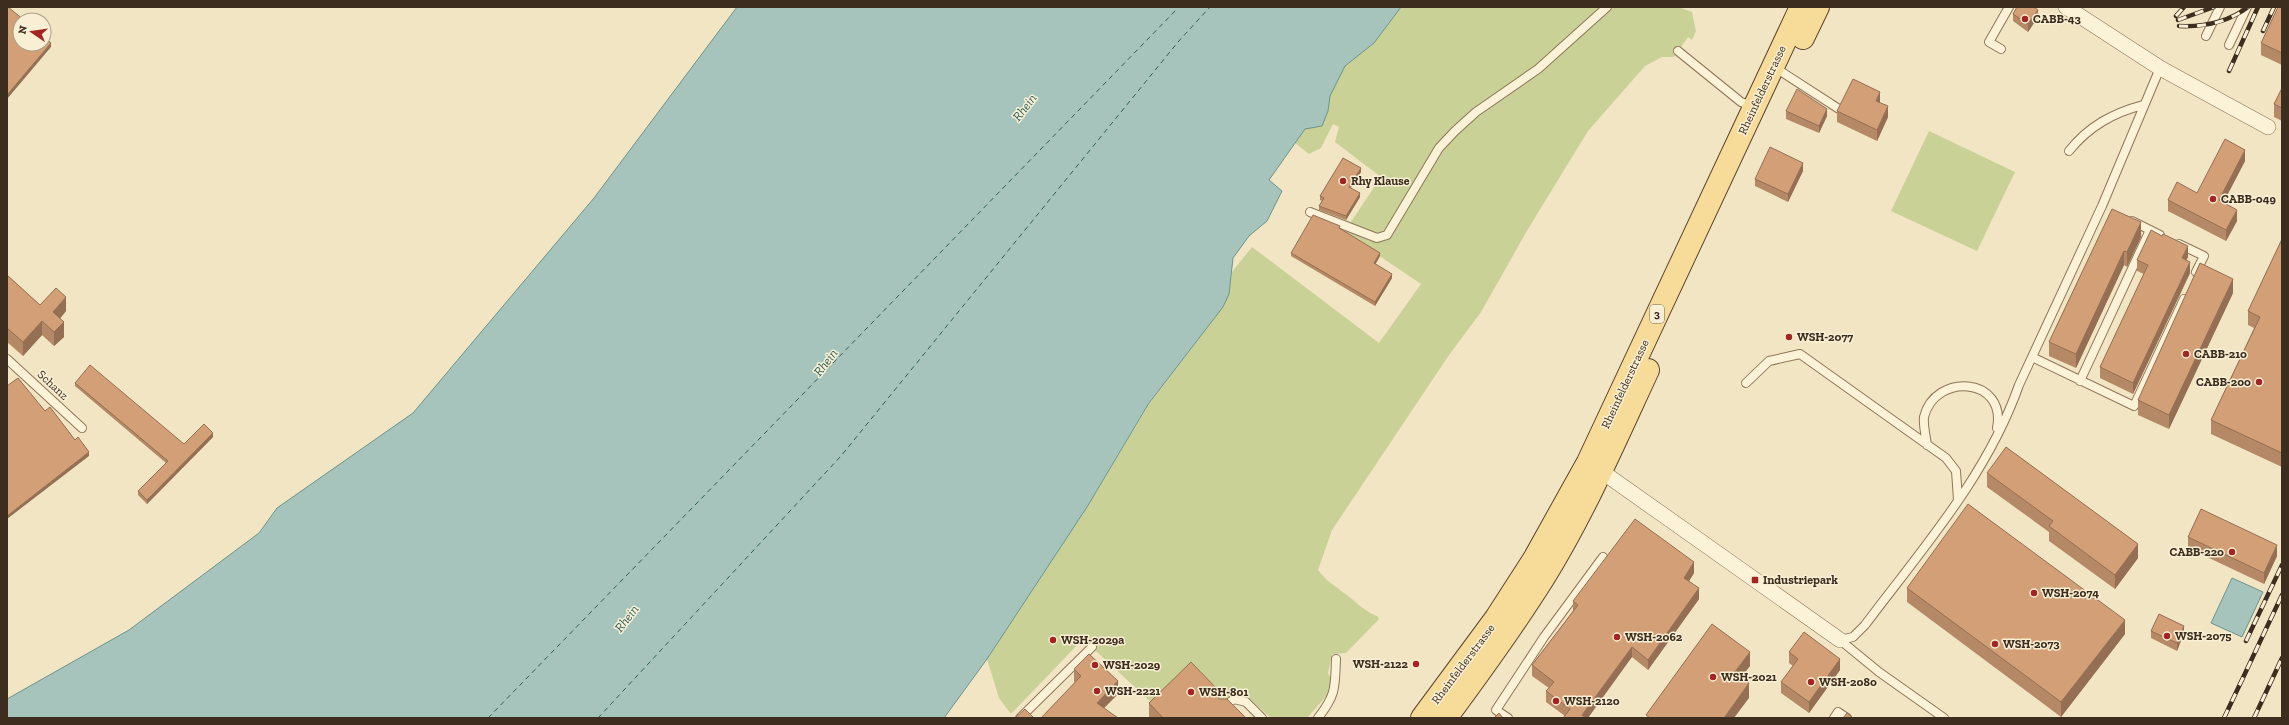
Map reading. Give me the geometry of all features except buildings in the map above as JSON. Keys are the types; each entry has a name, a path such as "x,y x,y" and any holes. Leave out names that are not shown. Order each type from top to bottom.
{"main road":[{"name":"Rheinfelderstrasse","path":"1446,718 1494,654 1544,578 1779,70 1803,8"},
{"name":"Rheinfelderstrasse","path":"1422,718 1496,618 1595,466 1754,107 1779,70"}],"street":[{"path":"2066,7 2160,68 2268,127"},
{"path":"1595,466 1840,640"}],"lane":[{"path":"1310,212 1377,238 1387,235 1439,148 1455,131 1476,112 1538,69 1607,7"},
{"path":"2001,49 1989,42 2010,7"},
{"path":"2206,36 2220,7"},
{"path":"2228,45 2247,7"},
{"path":"1678,51 1741,102 1754,107"},
{"path":"1840,640 1853,637 1865,625 1975,478 1995,439 2032,357 2106,208 2143,105 2160,68"},
{"path":"1779,70 1839,109"},
{"path":"2069,151 2084,135 2100,122 2121,111 2143,105"},
{"path":"2123,216 2204,256 2194,277"},
{"path":"2080,381 2150,230"},
{"path":"2032,357 2134,406 2188,292"},
{"path":"1746,383 1769,361 1800,354 1946,458 1956,471 1959,484 1958,500"},
{"name":"Schanz","path":"7,359 82,428"},
{"path":"1927,445 1924,418 1930,404 1940,393 1956,386 1971,386 1986,392 1996,405 1999,417 1995,439"},
{"path":"1508,718 1496,710 1544,637 1603,557"},
{"path":"1840,640 1879,672 1944,718"},
{"path":"1020,718 1092,647"},
{"path":"1318,718 1332,701 1336,681 1336,660"},
{"path":"1223,708 1234,699 1246,702 1262,718"},
{"path":"1834,718 1838,712 1847,718"}],"green space":[{"path":"1401,7 1678,7 1692,12 1696,31 1692,40 1688,37 1674,57 1662,57 1645,66 1588,131 1528,229 1481,312 1449,355 1332,530 1318,570 1330,583 1363,608 1377,616 1379,619 1346,653 1332,654 1328,673 1332,681 1329,693 1307,718 1271,718 1241,691 1223,701 1191,671 1154,705 1083,639 1011,714 999,698 987,659 1087,507 1151,401 1223,307 1229,294 1232,272 1252,247 1379,343 1421,284 1344,232 1381,177 1335,142 1339,127 1333,124 1321,148 1309,154 1295,143 1305,129 1328,111 1330,96 1345,66 1374,43"},
{"path":"1929,131 2015,172 1977,251 1891,211"}],"water":[{"name":"Rhein","path":"737,7 1401,7 1374,43 1345,66 1330,96 1328,111 1322,126 1305,129 1269,180 1282,191 1267,221 1249,236 1233,258 1229,294 1223,307 1149,403 1087,507 987,659 944,718 7,718 7,699 129,630 259,533 277,508 413,413 594,198"},
{"path":"2232,578 2263,592 2242,637 2211,623"}],"ferry route":[{"path":"488,718 1179,7"},
{"path":"598,718 841,456 1178,42 1210,7"}],"railway":[{"path":"2176,16 2184,7"},
{"path":"2178,20 2214,7"},
{"path":"2179,26 2197,26 2215,23 2232,17 2248,7"},
{"path":"2229,71 2258,7"},
{"path":"2263,31 2274,7"},
{"path":"2246,641 2282,565"},
{"path":"2224,718 2282,595"},
{"path":"2254,718 2282,658"}],"place":[{"name":"CABB-43","path":"2025,19"},
{"name":"Rhy Klause","path":"1343,181"},
{"name":"CABB-049","path":"2213,199"},
{"name":"WSH-2077","path":"1789,337"},
{"name":"CABB-210","path":"2186,354"},
{"name":"CABB-200","path":"2259,382"},
{"name":"CABB-220","path":"2232,552"},
{"name":"Industriepark","path":"1755,580"},
{"name":"WSH-2074","path":"2034,593"},
{"name":"WSH-2075","path":"2167,636"},
{"name":"WSH-2062","path":"1617,637"},
{"name":"WSH-2029a","path":"1053,640"},
{"name":"WSH-2073","path":"1995,644"},
{"name":"WSH-2122","path":"1416,664"},
{"name":"WSH-2029","path":"1095,665"},
{"name":"WSH-2021","path":"1713,677"},
{"name":"WSH-2080","path":"1811,682"},
{"name":"WSH-2221","path":"1097,691"},
{"name":"WSH-801","path":"1191,692"},
{"name":"WSH-2120","path":"1556,701"}]}
